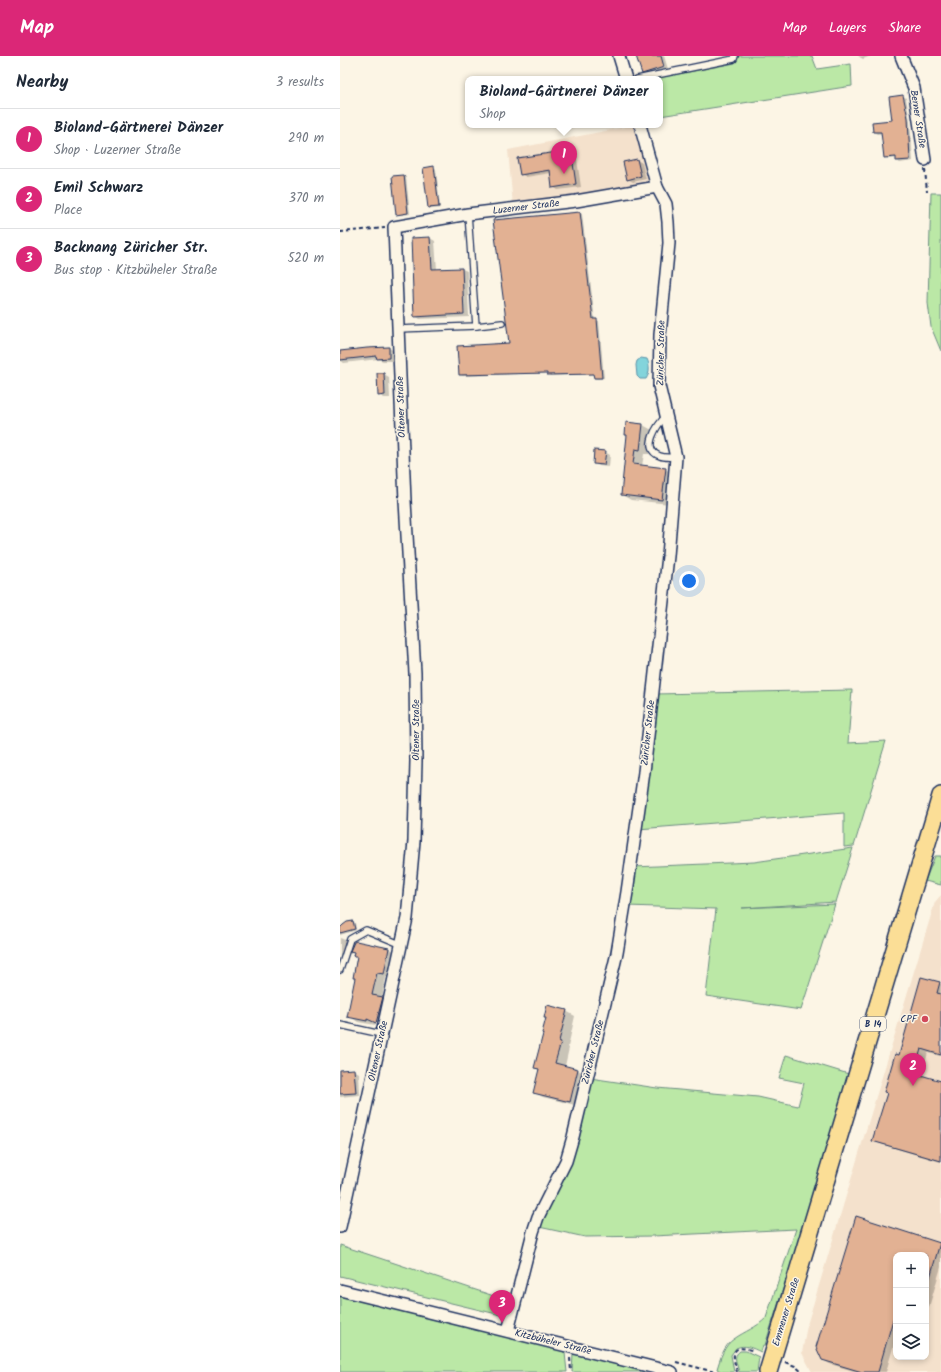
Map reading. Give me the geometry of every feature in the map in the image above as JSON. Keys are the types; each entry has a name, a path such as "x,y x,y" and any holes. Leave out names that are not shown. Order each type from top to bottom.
{"main road":[{"name":"Emmener Straße","path":"774,1367 804,1251 941,796"}],"street":[{"path":"619,56 625,76"},
{"name":"Berner Straße","path":"901,56 914,88 925,160"},
{"name":"Züricher Straße","path":"508,1331 538,1217 566,1161 617,953 644,772 668,556 676,457 659,386 660,335 669,243 668,222 666,204 657,187 641,128"},
{"name":"Luzerner Straße","path":"394,227 468,214 576,201 657,187"},
{"name":"Oltener Straße","path":"340,1227 400,944 407,918 414,841 416,673 405,501 394,227"},
{"name":"Kitzbüheler Straße","path":"340,1290 672,1372"}],"lane":[{"path":"652,76 734,59 735,56"},
{"path":"468,214 476,326"},
{"path":"398,329 476,326 502,323"},
{"path":"666,415 654,431 651,448 658,456 676,457"},
{"path":"340,970 350,939 366,930 400,944"},
{"path":"340,1025 381,1034"}],"path":[{"path":"925,160 927,192"},
{"path":"340,232 394,227"},
{"path":"571,1372 570,1357 572,1347"},
{"path":"737,1372 733,1357 734,1352 743,1348 754,1351"},
{"path":"774,1367 795,1366 802,1372"}],"shaded area":[{"path":"621,128 637,128 649,183 630,190 513,206 508,150"},
{"path":"941,895 941,1372 812,1372 802,1353 807,1325 935,902"}],"green space":[{"path":"738,56 812,56 817,69 851,64 852,86 663,116 663,77 735,63"},
{"path":"931,193 941,193 941,351 931,327 928,303"},
{"path":"852,690 848,743 886,741 854,846 844,847 844,813 638,829 655,694"},
{"path":"853,848 836,902 742,908 835,904 801,1010 706,996 716,909 627,906 633,867 754,862"},
{"path":"935,856 941,856 941,885 925,881"},
{"path":"786,1055 852,1075 765,1345 763,1345 761,1352 745,1346 736,1348 731,1355 734,1372 722,1372 717,1369 723,1352 728,1345 734,1339 766,1318 796,1229 653,1236 585,1237 539,1227 590,1078 657,1088 758,1097 798,1106 804,1083 779,1078"},
{"path":"340,1245 512,1302 509,1317 340,1276"},
{"path":"340,1296 562,1351 565,1353 567,1372 340,1372"},
{"path":"740,1351 746,1351 759,1357 757,1372 739,1372 736,1363 736,1355"},
{"path":"573,1354 576,1354 654,1372 572,1372"}],"water":[{"path":"641,358 647,359 649,364 649,372 646,379 640,379 637,376 636,365 637,361"}],"building":[{"path":"636,56 661,56 664,67 642,74"},
{"path":"903,95 908,118 910,160 896,161 896,157 884,158 881,132 873,132 872,122 892,120 889,97"},
{"path":"571,150 576,184 552,188 550,170 520,175 517,158"},
{"path":"637,159 641,176 627,180 623,162"},
{"path":"434,166 439,207 428,208 423,168"},
{"path":"404,175 408,213 396,215 392,176"},
{"path":"580,212 593,319 597,319 602,378 594,378 593,374 547,375 547,373 459,375 457,346 509,343 493,220"},
{"path":"430,237 432,269 462,268 464,314 414,317 411,238"},
{"path":"389,347 389,358 377,359 376,356 340,360 340,351"},
{"path":"377,373 384,373 385,395 378,396"},
{"path":"626,422 643,424 640,450 635,449 633,464 666,468 662,500 621,495 627,435 625,435"},
{"path":"594,450 606,451 604,465 593,464"},
{"path":"353,921 355,929 340,933 340,928 343,925 347,922"},
{"path":"356,941 389,948 384,974 377,973 372,995 383,997 376,1023 367,1019 367,1021 347,1017 355,978 353,978 357,956 353,956 354,952 350,951 354,942"},
{"path":"921,977 940,982 937,993 941,994 941,1055 921,1049 914,1073 941,1081 941,1161 872,1141 887,1093 884,1092 895,1054 899,1055"},
{"path":"547,1005 567,1010 559,1041 561,1042 555,1063 578,1069 570,1102 533,1093 539,1069 534,1068 543,1034"},
{"path":"354,1069 356,1093 340,1094 340,1070"},
{"path":"856,1216 940,1243 929,1281 929,1252 893,1252 893,1320 878,1372 862,1372 822,1360 816,1347"}],"place":[{"name":"Bioland-Gärtnerei Dänzer","path":"564,174"},
{"name":"CPF","path":"925,1019"},
{"name":"Emil Schwarz","path":"913,1086"},
{"name":"Backnang Züricher Str.","path":"502,1323"}]}
